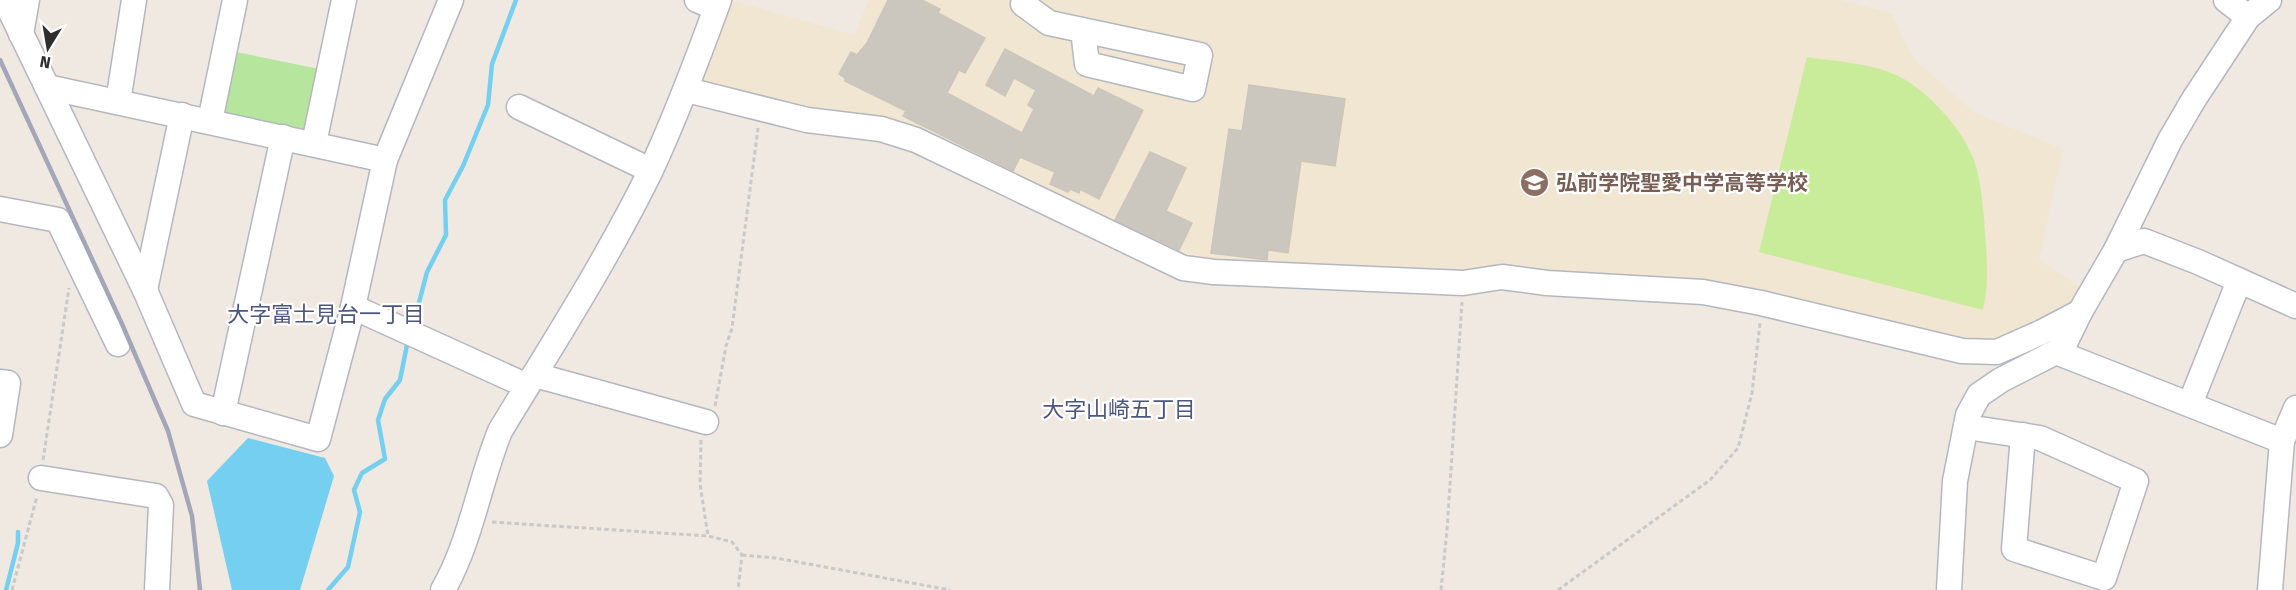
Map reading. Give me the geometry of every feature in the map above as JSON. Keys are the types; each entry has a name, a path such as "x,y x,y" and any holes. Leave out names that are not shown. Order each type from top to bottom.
{"street":[{"path":"5,0 145,290 194,404 318,439 353,307 385,160 451,0"},
{"path":"21,33 27,0"},
{"path":"118,102 134,0"},
{"path":"210,121 235,0"},
{"path":"314,143 344,0"},
{"path":"2226,0 2248,17"},
{"path":"1949,590 1955,481 1968,416 1979,395 2001,380 2056,352 2065,343 2079,312 2116,250 2170,140 2194,99 2248,17 2269,0"},
{"path":"1017,1 1049,22 1083,30"},
{"path":"443,590 459,557 472,521 490,457 500,431 605,256 650,170 687,90 711,3"},
{"path":"47,87 385,160"},
{"path":"687,90 807,120 881,129 916,140 1184,268 1214,272 1463,282 1502,277 1703,292 1761,303 1962,351 1997,352 2079,312"},
{"path":"519,107 650,170"},
{"path":"145,290 182,115"},
{"path":"223,413 283,137"},
{"path":"0,209 58,220 118,345"},
{"path":"2116,250 2144,241 2198,262 2296,306"},
{"path":"2190,404 2239,281"},
{"path":"353,307 531,381 706,422"},
{"path":"2056,352 2282,441"},
{"path":"0,382 8,383 0,435"},
{"path":"2270,590 2282,441 2296,408"},
{"path":"1966,426 2023,435 2040,438 2136,481 2104,578 2014,549 2023,435"},
{"path":"41,478 156,496 161,505 157,590"}],"path":[{"path":"708,536 699,484 701,440 706,422 714,408 726,346 732,328 760,108"},
{"path":"12,590 41,478 74,254"},
{"path":"1441,590 1463,282"},
{"path":"1558,590 1710,480 1738,448 1752,393 1761,303"},
{"path":"472,521 708,536 732,542 742,555 738,590"},
{"path":"742,555 776,558 950,590"}],"shaded area":[{"name":"弘前学院聖愛中学高等学校","path":"730,0 854,35 869,0 1841,0 1893,14 1915,60 1975,113 2063,149 2039,260 2080,287 2068,307 1986,357 1738,300 1191,265 892,124 710,91 700,76"}],"green space":[{"path":"231,51 319,69 307,130 300,133 222,117"},
{"path":"1807,57 1869,66 1904,79 1928,97 1960,133 1974,160 1982,196 1987,272 1983,310 1759,252"}],"water":[{"path":"248,438 325,458 334,476 300,590 232,590 207,481"}],"building":[{"path":"888,0 922,0 940,9 938,13 985,38 965,73 959,70 947,93 1022,133 1034,109 1028,105 1036,90 1014,78 1005,96 986,85 1005,49 1094,96 1098,88 1143,110 1099,199 1080,189 1079,193 1070,189 1068,192 1050,184 1055,172 1020,157 1013,171 903,116 906,111 845,81 845,78 839,74 851,52 857,55 867,43"},
{"path":"1249,85 1345,99 1335,166 1301,161 1288,253 1268,250 1267,260 1211,253 1229,129 1242,131"},
{"path":"1150,152 1186,168 1166,211 1192,223 1179,250 1115,220"}],"waterway":[{"path":"415,318 427,272 446,235 445,200 463,166 488,105 492,64 516,0"},
{"path":"328,590 348,567 360,512 354,490 362,473 385,459 378,420 385,399 400,380 407,345"},
{"path":"6,590 18,543 18,532"}],"railway":[{"path":"0,60 122,324 168,431 192,516 200,590"}],"place":[{"name":"弘前学院聖愛中学高等学校","path":"1535,183"}],"district":[{"name":"大字富士見台一丁目","path":"326,314"},
{"name":"大字山崎五丁目","path":"1119,409"}]}
